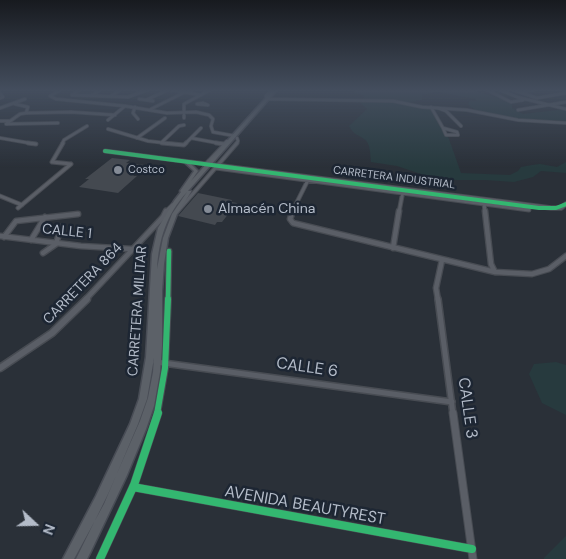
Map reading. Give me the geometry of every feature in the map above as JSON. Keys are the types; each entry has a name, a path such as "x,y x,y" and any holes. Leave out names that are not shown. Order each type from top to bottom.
{"main road":[{"name":"CARRETERA MILITAR","path":"81,559 111,502 143,425 152,398 158,362 165,263 165,228 186,195 255,116"},
{"path":"182,194 185,184 196,170 186,162"},
{"name":"CARRETERA MILITAR","path":"68,559 100,500 134,424 146,387 158,362 154,254 173,205 203,171 212,164"}],"street":[{"path":"0,121 9,121 17,116"},
{"path":"108,120 113,116"},
{"path":"135,116 138,119"},
{"path":"210,116 213,118 212,132 237,138"},
{"path":"436,116 446,135 458,135 457,132 443,128"},
{"path":"451,116 460,126"},
{"path":"498,116 518,120 566,123"},
{"path":"137,138 162,120"},
{"path":"9,121 6,124 58,122"},
{"path":"161,143 179,126 184,125"},
{"path":"0,196 20,206 71,164 52,162 64,140 87,126"},
{"path":"109,129 137,138 184,145 201,128"},
{"path":"0,138 36,144"},
{"path":"191,138 224,144"},
{"path":"212,164 224,144 237,138"},
{"path":"197,163 212,164 237,138"},
{"path":"105,151 212,164 308,180 403,191 529,210"},
{"name":"CARRETERA INDUSTRIAL","path":"212,164 403,191 552,208 561,208 566,204"},
{"path":"308,180 290,219 293,223 495,272 532,274 549,268 566,256"},
{"path":"393,248 403,191"},
{"path":"484,204 491,264 495,272"},
{"name":"CARRETERA 864","path":"0,368 52,333 69,318 168,208 173,205"},
{"path":"2,237 16,220 78,214"},
{"path":"31,240 45,217"},
{"path":"44,253 56,243 61,227"},
{"path":"152,228 165,228"},
{"name":"CALLE 1","path":"2,237 132,249"},
{"path":"165,263 169,251"},
{"name":"CALLE 3","path":"442,260 436,288 473,559"},
{"path":"100,559 133,487 149,445 160,405 158,362"},
{"name":"CALLE 6","path":"158,362 452,402"},
{"name":"AVENIDA BEAUTYREST","path":"133,487 472,549"}],"green space":[{"path":"359,116 436,116 449,139 461,173 510,175 521,167 540,164 557,167 566,162 566,173 541,171 533,177 514,182 433,178 397,166 371,162 368,143 354,133 349,126"},
{"path":"499,116 566,116 566,121 529,119"},
{"path":"556,362 566,365 566,415 542,403 529,374 534,364"},
{"path":"566,536 566,559 544,559 544,558"}],"building":[{"name":"Costco","path":"112,158 130,160 126,163 145,165 133,176 137,176 118,193 79,187 89,179 85,179"},
{"name":"Almacén China","path":"198,193 232,200 231,202 237,203 222,222 217,222 215,225 178,216"}],"cycle path":[{"path":"105,151 539,208 556,208 566,204"},
{"path":"100,559 134,485 159,407 167,349 169,251"},
{"path":"133,487 472,549"}],"place":[{"name":"Costco","path":"118,170"},
{"name":"Almacén China","path":"208,209"}]}
